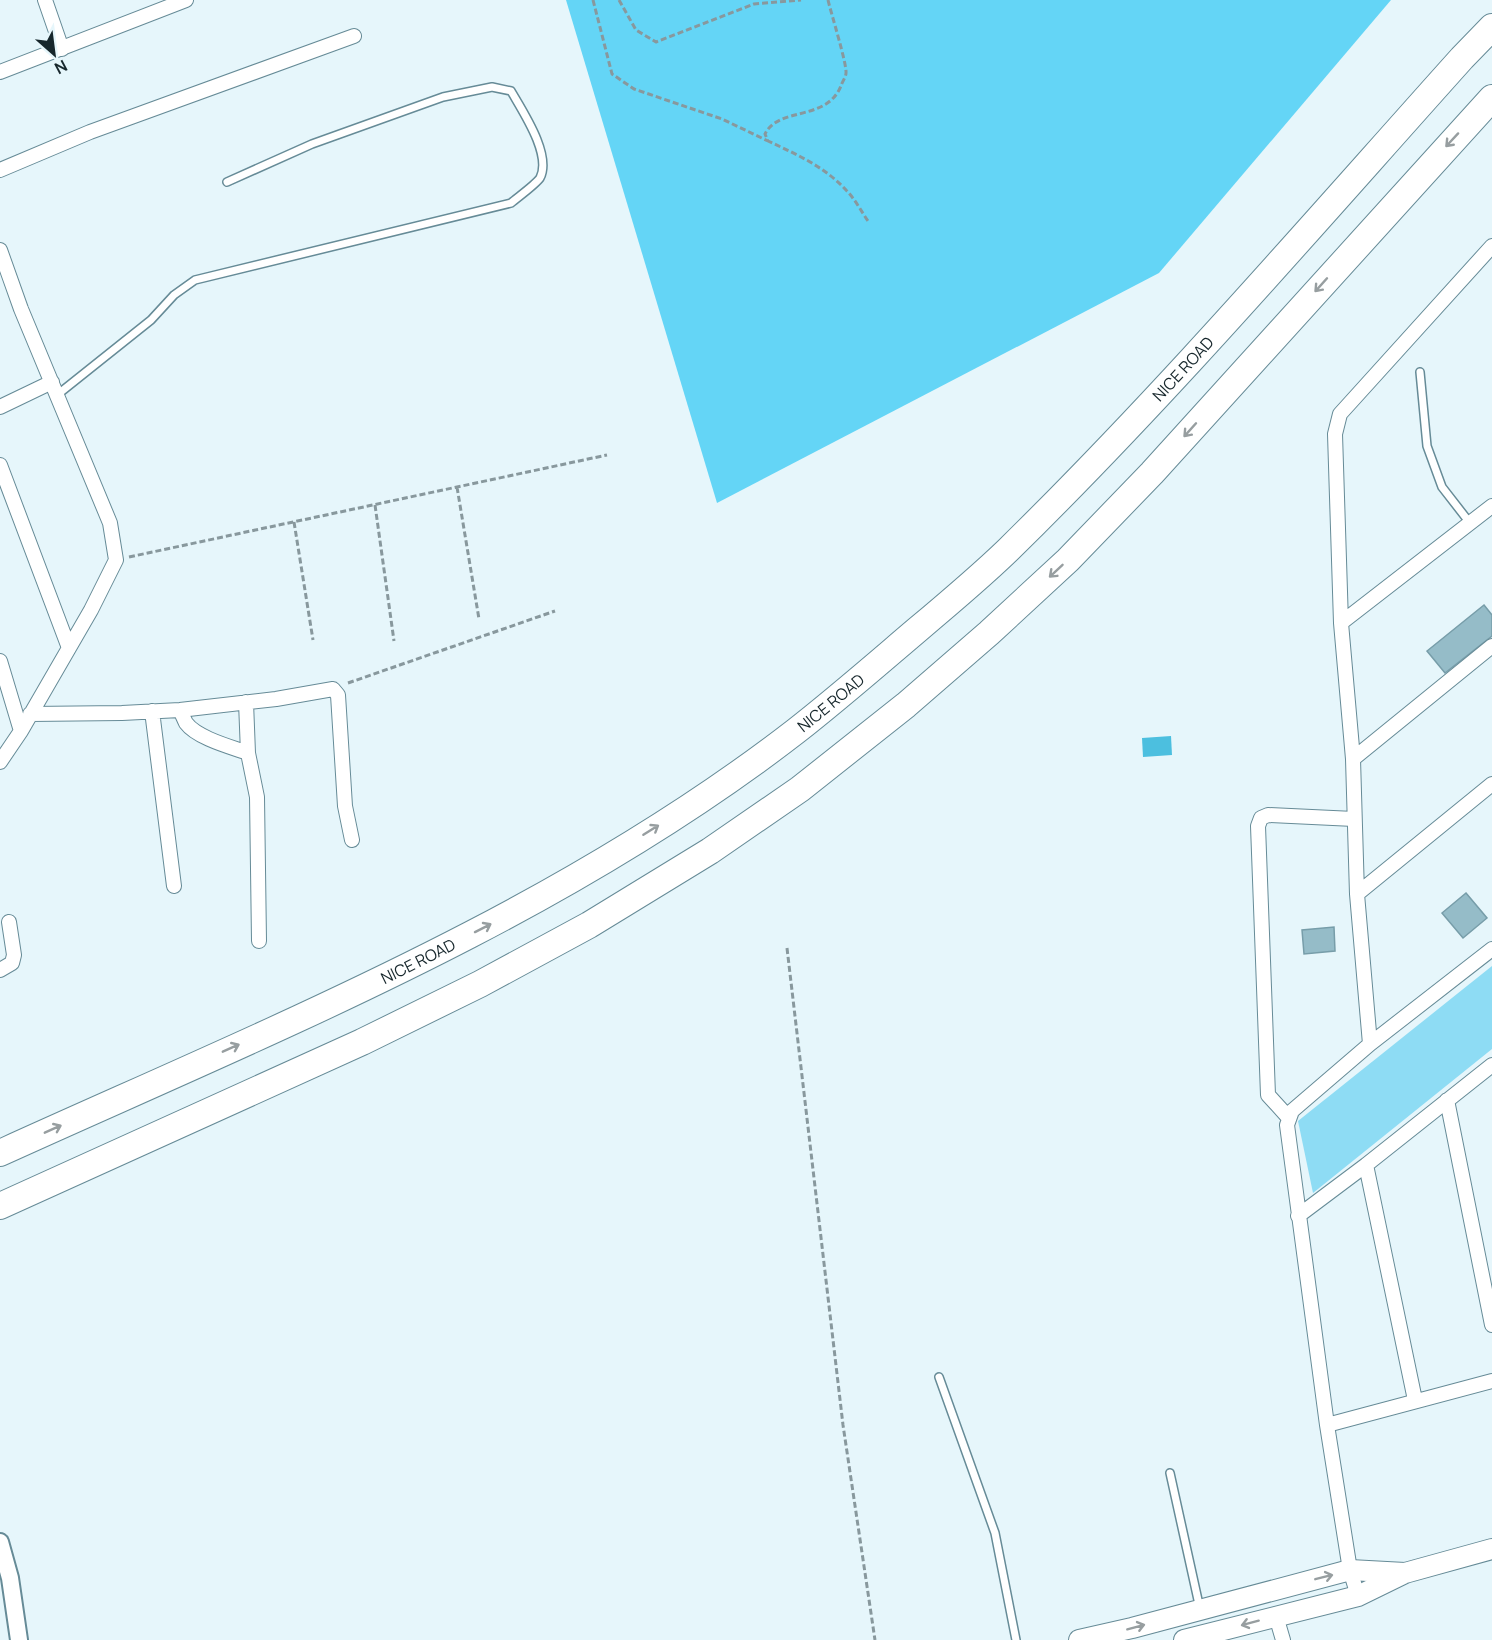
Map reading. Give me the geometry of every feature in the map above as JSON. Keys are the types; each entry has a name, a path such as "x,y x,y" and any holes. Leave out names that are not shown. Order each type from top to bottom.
{"highway":[{"name":"NICE ROAD","path":"0,1153 380,981 496,921 622,849 794,732 894,650 1004,554 1090,467 1228,319 1492,27"},
{"path":"0,1206 352,1046 480,984 589,925 710,851 800,789 906,705 1068,560 1152,473 1492,98"}],"main road":[{"path":"1184,1640 1358,1596 1405,1573 1492,1549"},
{"path":"1079,1640 1350,1570 1405,1573"}],"street":[{"path":"45,0 62,49"},
{"path":"0,72 186,0"},
{"path":"0,170 90,132 354,36"},
{"path":"1370,1044 1357,894 1353,759 1341,624 1336,422 1340,414 1492,246"},
{"path":"0,250 21,309 110,524 116,560 69,648 21,731 0,762"},
{"path":"0,406 52,382"},
{"path":"0,465 69,648"},
{"path":"1341,624 1492,506"},
{"path":"1353,759 1492,646"},
{"path":"0,661 21,731"},
{"path":"30,714 180,710 333,689 338,695 345,806 352,840"},
{"path":"246,702 248,753 257,797 259,941"},
{"path":"180,710 187,724 198,733 248,753"},
{"path":"152,711 174,886"},
{"path":"1357,894 1492,784"},
{"path":"1288,1117 1268,1095 1258,826 1261,818 1268,815 1354,819"},
{"path":"0,970 12,963 14,955 9,922"},
{"path":"1358,1596 1350,1570 1326,1425 1298,1216 1288,1117 1292,1111 1370,1044 1492,948"},
{"path":"1298,1216 1492,1065"},
{"path":"1447,1100 1492,1324"},
{"path":"1366,1165 1415,1400"},
{"path":"1326,1425 1492,1381"},
{"path":"0,1542 10,1578 19,1640"},
{"path":"1276,1616 1283,1640"}],"lane":[{"path":"57,395 151,320 174,295 195,280 511,203 540,178 543,158 530,125 511,91 492,87 443,97 334,136 226,182"},
{"path":"1420,372 1427,446 1442,487 1470,523"},
{"path":"939,1377 994,1533 1016,1640"},
{"path":"1170,1473 1200,1609"}],"path":[{"path":"593,0 612,74 634,89 722,119 796,154 827,173 848,191 868,221"},
{"path":"619,0 636,30 656,42 754,4 801,0"},
{"path":"768,141 765,134 768,126 801,113 819,110 837,95 846,72 828,0"},
{"path":"116,560 607,455"},
{"path":"457,487 479,619"},
{"path":"375,505 394,641"},
{"path":"294,522 313,640"},
{"path":"333,689 555,611"},
{"path":"787,948 843,1425 875,1640"}],"shaded area":[{"path":"566,0 1391,0 1159,273 717,503"},
{"path":"1171,736 1172,755 1143,757 1142,738"},
{"path":"1492,966 1492,1049 1313,1193 1298,1121"}],"building":[{"path":"1484,605 1492,615 1492,636 1445,673 1427,651"},
{"path":"1466,893 1487,918 1463,938 1442,913"},
{"path":"1334,927 1335,951 1304,954 1302,930"}]}
